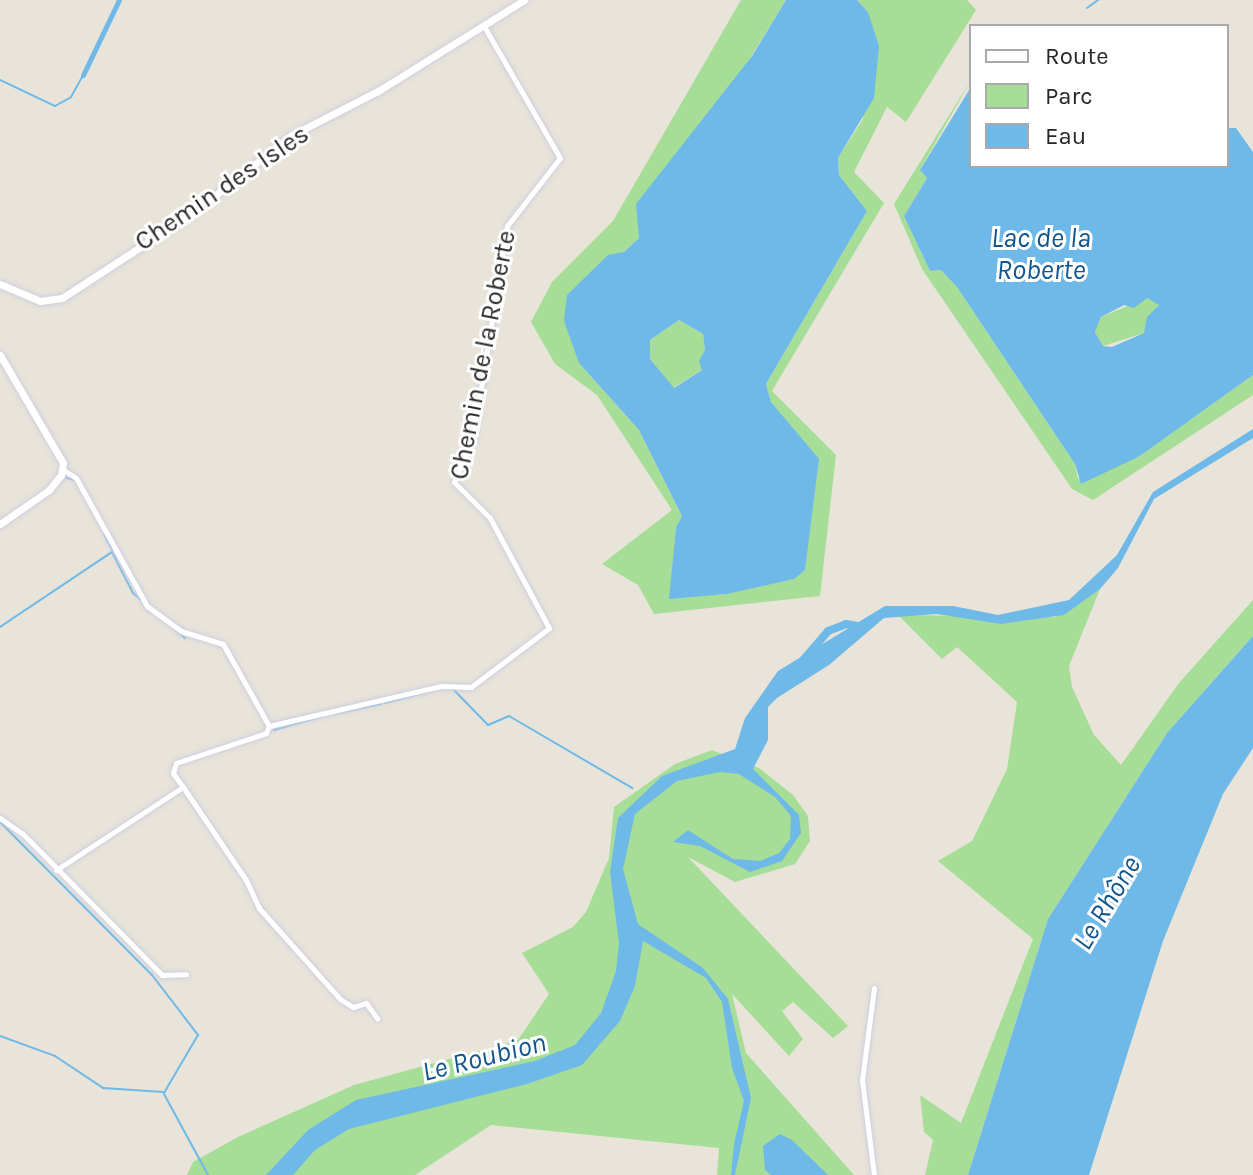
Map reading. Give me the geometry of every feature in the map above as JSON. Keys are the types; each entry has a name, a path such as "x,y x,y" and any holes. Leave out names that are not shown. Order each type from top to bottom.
{"street":[{"name":"Chemin des Isles","path":"0,284 40,301 62,298 194,212 292,135 485,28 524,0"},
{"name":"Chemin de la Roberte","path":"269,728 441,686 471,687 549,628 490,518 454,482 473,438 507,226 560,158 485,28"},
{"path":"0,355 61,455 62,469 49,490 0,524"},
{"path":"62,469 87,496 147,606 181,631 223,644 269,728 176,763 173,773 246,880 259,908 340,999 353,1007 366,1003 377,1018"},
{"path":"56,870 183,787"},
{"path":"0,818 162,975 186,974"},
{"path":"874,988 862,1080 874,1175"}],"green space":[{"path":"741,0 786,0 639,238 624,252 579,363 639,430 682,516 676,527 671,586 720,595 794,579 818,459 771,402 766,384 867,211 839,175 838,158 863,119 868,12 857,0 967,0 976,10 906,122 887,107 854,172 884,203 772,391 836,455 820,596 654,614 638,585 602,564 672,510 597,395 555,364 531,322 552,282 613,221"},
{"path":"969,83 920,170 927,178 904,216 930,271 941,270 957,287 1075,464 1078,479 1140,456 1253,375 1253,395 1093,500 1072,489 922,269 894,204"},
{"path":"1147,298 1159,304 1144,333 1103,346 1095,332 1101,317"},
{"path":"679,320 703,334 705,350 703,369 673,388 650,359 650,340"},
{"path":"1100,589 1069,666 1072,687 1094,735 1121,765 1179,683 1253,600 1253,636 1167,733 1048,919 968,1175 925,1175 933,1140 924,1132 920,1095 961,1123 1033,939 938,861 972,841 978,829 1007,769 1017,702 957,647 942,659 898,615 1055,617"},
{"path":"712,750 759,768 793,795 808,816 810,841 795,864 735,882 688,857 848,1026 833,1038 793,1002 782,1011 803,1039 789,1056 732,994 746,1053 854,1175 717,1175 719,1148 491,1125 415,1175 187,1175 193,1162 238,1137 354,1085 518,1040 549,994 522,953 573,927 586,912 609,858 614,807 675,764"}],"water":[{"path":"786,0 857,0 868,12 879,46 874,98 838,158 839,175 867,211 766,384 771,402 819,459 805,570 794,579 727,594 669,599 676,527 682,516 639,430 579,363 564,321 567,295 608,255 624,252 639,238 636,204 752,56","holes":["679,320 703,334 705,350 699,361 702,370 674,388 650,359 650,340"]},
{"name":"Lac de la Roberte","path":"969,90 969,168 1229,168 1229,128 1236,128 1253,152 1253,375 1140,456 1081,484 1075,464 957,287 941,270 930,271 904,216 927,178 920,170","holes":["1147,298 1159,305 1147,317 1144,333 1112,347 1103,346 1095,332 1101,317 1124,305 1134,308"]},
{"path":"1253,429 1253,438 1154,499 1118,568 1100,589 1064,615 1001,624 937,614 884,618 829,665 777,698 768,707 768,740 753,769 799,815 801,833 782,861 750,872 700,846 673,842 688,830 733,859 760,861 779,853 790,839 791,816 775,797 739,774 720,772 677,781 635,814 623,869 638,924 703,968 728,999 751,1098 735,1175 731,1175 734,1144 744,1101 732,1068 722,1002 706,978 643,941 635,986 620,1021 582,1065 527,1084 349,1129 315,1150 293,1175 266,1175 308,1130 356,1100 535,1061 575,1045 601,1013 616,971 619,943 610,872 618,818 662,776 735,749 745,718 778,671 885,606 953,606 998,615 1069,600 1117,555 1153,492"},
{"name":"Le Rhône","path":"1253,636 1253,748 1223,794 1163,941 1089,1175 968,1175 1048,919 1167,733"},
{"path":"780,1134 792,1140 828,1175 771,1175 765,1170 763,1146"}],"waterway":[{"path":"83,75 119,0"},
{"path":"1087,8 1098,0"},
{"path":"0,80 55,106 71,97 83,75"},
{"path":"64,477 74,480"},
{"path":"104,534 112,550"},
{"path":"0,627 112,552 133,593 185,638"},
{"name":"Le Roubion","path":"803,660 828,631 846,624 858,626"},
{"path":"452,688 488,725 509,716 632,788"},
{"path":"385,703 430,691"},
{"path":"333,714 381,704"},
{"path":"274,730 327,715"},
{"path":"0,822 152,975 198,1035 164,1093"},
{"path":"0,1036 55,1056 103,1088 163,1092"},
{"path":"164,1094 208,1175"}]}
